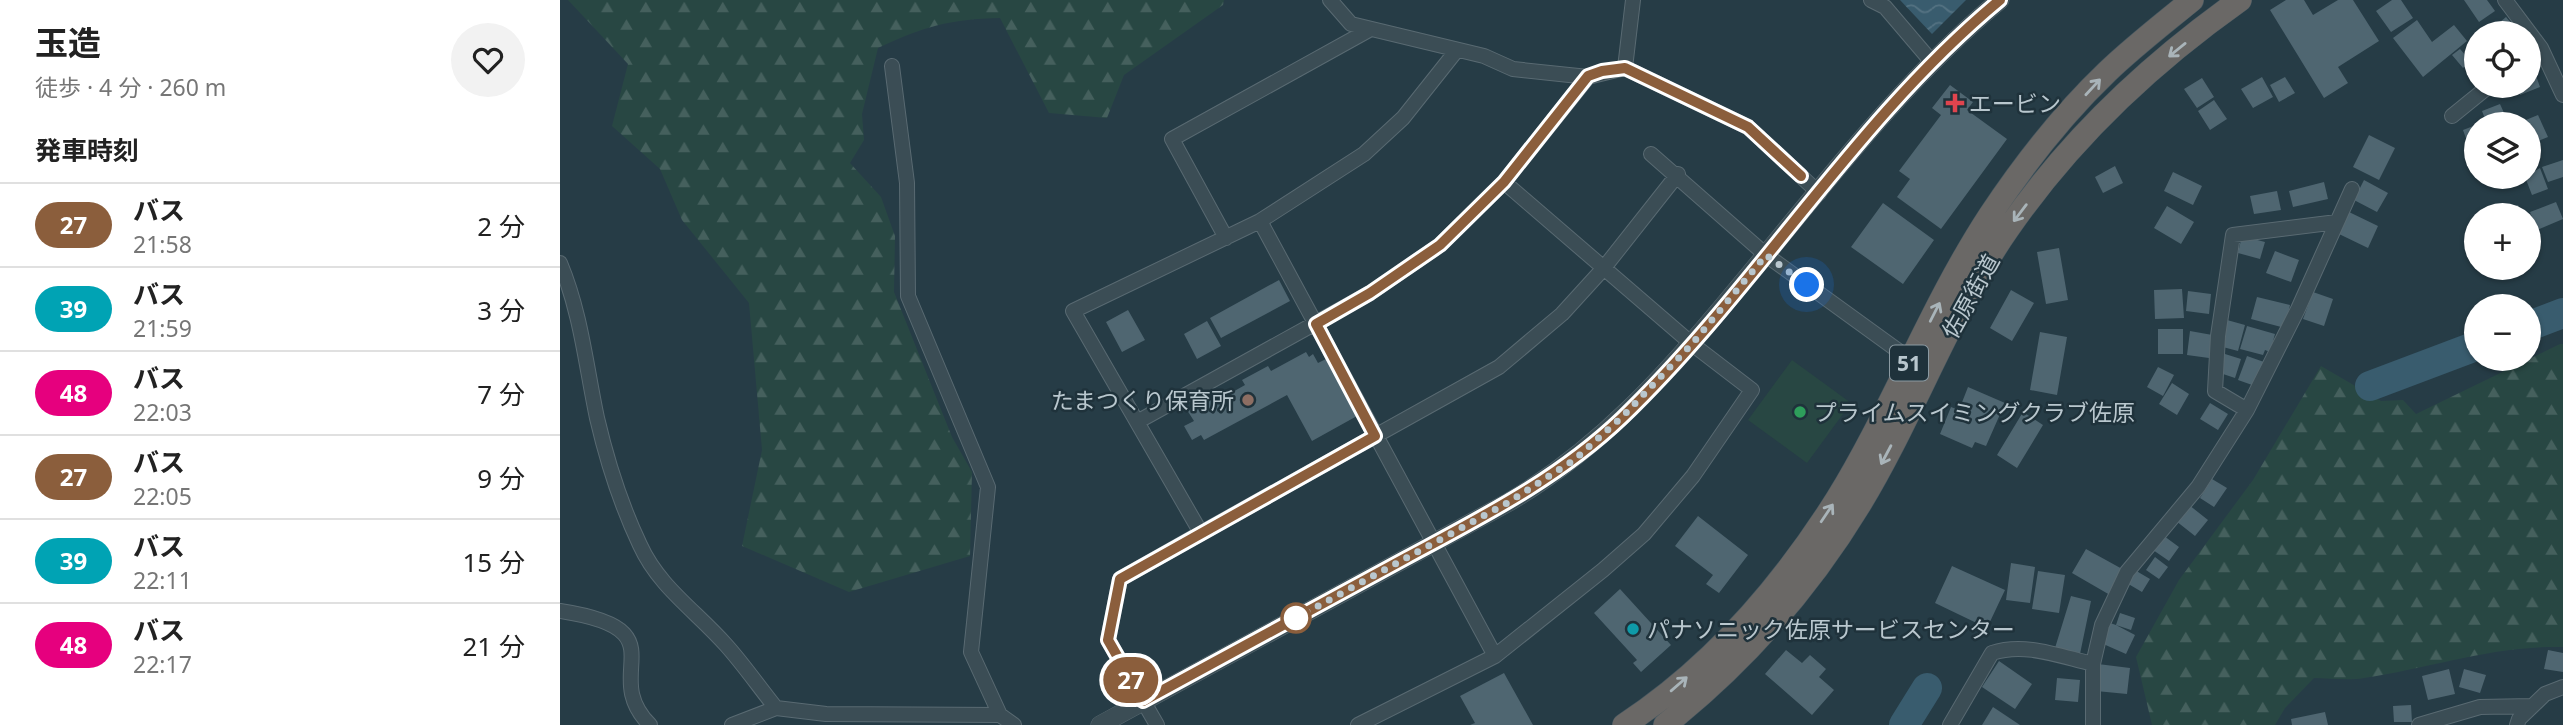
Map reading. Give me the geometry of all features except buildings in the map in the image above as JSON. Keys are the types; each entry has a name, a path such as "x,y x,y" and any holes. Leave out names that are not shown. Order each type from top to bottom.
{"highway":[{"name":"佐原街道","path":"1624,725 1676,686 1707,658 1746,620 1801,553 1838,497 1990,216 2059,123 2108,71 2192,0"},
{"name":"佐原街道","path":"1665,725 1703,694 1760,637 1812,575 1860,503 1964,304 2006,231 2035,193 2078,140 2124,93 2231,2"}],"street":[{"path":"1330,0 1352,24 1457,50 1513,69 1588,76 1625,68 1748,127 1819,192"},
{"path":"1625,68 1633,0"},
{"path":"1871,0 1885,7 1931,61"},
{"path":"1101,725 1544,482 1574,460 1622,417 1692,344 1931,61 2000,0"},
{"path":"2505,0 2517,21"},
{"path":"1226,238 1172,139 1369,30"},
{"path":"1201,533 1073,311 1260,221 1364,154 1403,118 1457,50"},
{"path":"2541,61 2563,95"},
{"path":"892,66 907,183 908,296 988,487 971,652 1000,715 1014,725"},
{"path":"1137,422 1370,293 1440,245 1504,182 1588,76"},
{"path":"2452,116 2474,98"},
{"path":"1651,153 1678,174 1766,255 1911,360"},
{"path":"1157,725 1108,640 1120,579 1499,367 1562,314 1603,269 1678,174"},
{"path":"1358,725 1495,656 1644,534 1693,476 1752,390 1692,344 1504,182"},
{"path":"2094,725 2093,664 2102,625 2127,572 2198,487 2247,410 2298,309 2353,189"},
{"path":"1260,221 1495,656"},
{"path":"2247,410 2215,391 2218,336 2233,234 2337,222"},
{"path":"560,263 569,284 591,375 597,418 616,487 640,546 654,571 685,607 726,644 776,708"},
{"path":"560,611 596,616 616,625 628,636 632,652 632,696 639,713 650,725"},
{"path":"1950,725 1992,653 2009,647 2030,649 2093,664"},
{"path":"2517,725 2545,694 2563,687"},
{"path":"2419,725 2480,706 2532,706"},
{"path":"732,725 776,708 826,714 1000,715"}],"green space":[{"path":"568,0 1224,0 1223,5 1124,75 1107,118 1049,113 1000,18 966,20 937,26 878,48 862,114 864,140 850,163 881,197 895,236 894,292 952,437 972,472 970,556 849,592 742,546 762,450 749,303 682,220 660,169 612,126 628,64"},
{"path":"2563,344 2563,647 2488,653 2358,679 2314,678 2285,708 2275,725 2152,725 2136,657 2179,580 2253,480 2321,366 2381,401 2403,400 2416,414 2504,371 2541,371 2541,353"},
{"name":"プライムスイミングクラブ佐原","path":"1792,360 1851,403 1807,463 1748,420"}],"water":[{"path":"1900,0 1966,0 1932,34"}],"waterway":[{"path":"2541,321 2563,313"},
{"path":"2370,386 2464,351"},
{"path":"1904,725 1927,688"}],"bus line":[{"name":"27","path":"1801,176 1748,127 1656,80 1625,68 1588,76 1504,182 1440,245 1370,293 1316,324 1375,436 1120,579 1108,640 1143,701 1509,502 1544,482 1574,460 1622,417 1692,344 1908,85 1950,43 2000,0"}],"place":[{"name":"エービン","path":"1955,103"},
{"name":"たまつくり保育所","path":"1248,400"},
{"name":"プライムスイミングクラブ佐原","path":"1800,412"},
{"name":"パナソニック佐原サービスセンター","path":"1633,629"}],"route":[{"path":"1296,618 1509,502 1544,482 1574,460 1622,417 1692,344 1766,255 1807,285"}]}
